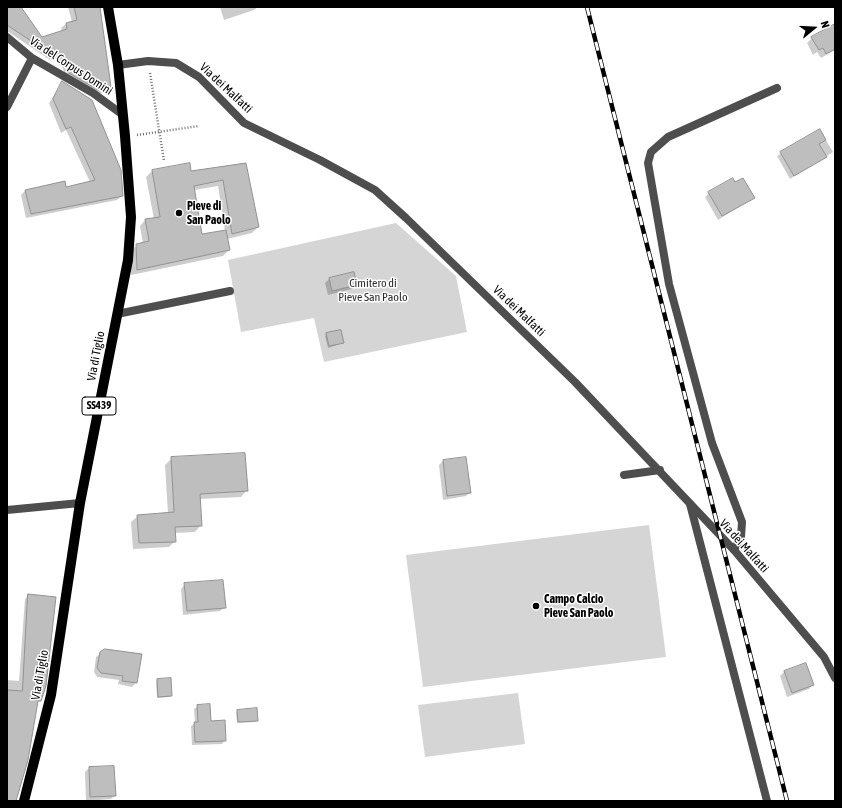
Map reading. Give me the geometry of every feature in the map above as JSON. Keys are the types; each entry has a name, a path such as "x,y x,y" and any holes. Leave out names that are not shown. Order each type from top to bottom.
{"main road":[{"name":"Via di Tiglio","path":"24,801 51,695 80,502 128,260 131,218 125,136 118,66 108,7"}],"street":[{"name":"Via del Corpus Domini","path":"7,37 32,58 93,93 123,114"},
{"path":"7,107 32,58"},
{"name":"Via dei Malfatti","path":"118,66 148,61 176,63 199,77 244,122 320,160 374,190 412,223 576,382 660,470 734,550 824,658 835,678"},
{"path":"734,550 741,537 742,522 712,443 669,284 648,163 651,152 668,138 777,88"},
{"path":"117,314 230,291"},
{"path":"624,475 660,470"},
{"path":"7,510 80,502"},
{"path":"690,504 767,801"}],"path":[{"path":"148,61 164,162"},
{"path":"125,136 199,126"}],"green space":[{"name":"Cimitero di Pieve San Paolo","path":"396,223 456,276 467,332 324,362 314,318 241,332 228,260"},
{"name":"Campo Calcio Pieve San Paolo","path":"649,525 666,657 423,687 406,555"},
{"path":"518,693 525,744 425,757 418,705"}],"building":[{"path":"7,7 21,7 42,37 67,29 66,23 77,20 74,7 100,7 111,87 98,90 67,72 69,68 58,59 7,25"},
{"path":"835,24 835,49 826,54 823,48 819,50 811,37"},
{"path":"62,81 92,100 121,170 123,196 31,214 25,190 65,181 66,187 95,180 71,127 66,129 53,99"},
{"path":"820,129 826,140 819,144 827,157 794,176 780,152"},
{"path":"190,163 191,171 246,163 259,227 232,234 223,180 194,186 202,234 226,230 230,250 137,270 136,244 149,241 145,219 160,217 152,170"},
{"path":"733,178 735,182 743,178 755,198 722,216 708,192"},
{"path":"354,272 357,285 332,291 329,278"},
{"path":"341,330 344,343 329,346 326,333"},
{"path":"245,453 248,491 200,494 202,526 175,527 176,542 139,543 137,515 174,512 171,457"},
{"path":"466,457 471,493 447,496 443,460"},
{"path":"223,580 226,608 187,611 184,583"},
{"path":"28,594 56,597 46,686 41,701 38,701 28,760 16,801 7,801 7,690 22,691"},
{"path":"105,649 142,654 137,683 122,681 123,676 101,673 97,668 100,652"},
{"path":"806,663 814,685 792,693 784,671"},
{"path":"171,678 172,696 158,697 157,679"},
{"path":"210,704 211,721 225,720 226,741 195,742 194,722 198,722 197,705"},
{"path":"257,708 258,721 238,722 237,710"},
{"path":"114,766 116,796 90,797 89,767"}],"railway":[{"path":"587,7 787,801"}],"place":[{"name":"Pieve di San Paolo","path":"179,213"},
{"name":"Campo Calcio Pieve San Paolo","path":"536,606"}]}
